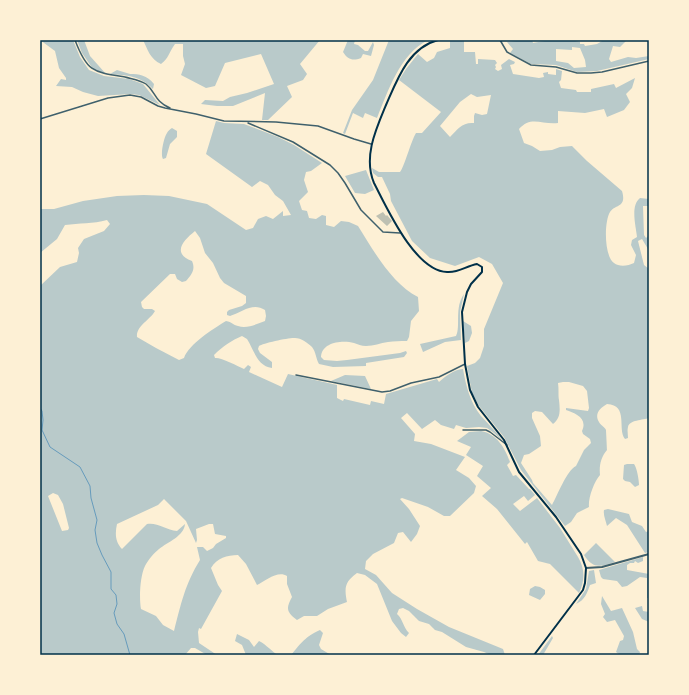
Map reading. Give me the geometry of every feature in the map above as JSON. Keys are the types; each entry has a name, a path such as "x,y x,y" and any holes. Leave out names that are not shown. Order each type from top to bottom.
{"main road":[{"path":"438,40 423,46 400,73 379,122 372,144 370,162 372,178 408,244 417,255 439,271 459,271 477,264 482,267 482,272 469,288 462,308 461,317 465,364 468,382 474,401 501,435 519,472 560,523 580,554 586,568 583,590 534,655"}],"street":[{"path":"75,40 81,55 93,71 106,75 141,81 151,89 161,103 173,110"},
{"path":"500,40 507,52 531,65 556,67 577,73 602,72 649,61"},
{"path":"40,119 108,98 137,96 158,106 224,121 276,122 318,126 372,144"},
{"path":"246,122 293,142 330,165 345,182 361,210 383,232 402,233"},
{"path":"296,375 382,392 390,391 412,383 439,378 465,364"},
{"path":"463,430 486,430 506,445"},
{"path":"586,568 602,567 649,554"}],"shaded area":[{"path":"40,40 73,40 80,57 89,70 104,76 129,79 143,84 160,105 139,95 98,96 72,87 56,86 61,79 66,80 66,78 59,68 55,51"},
{"path":"77,40 84,40 90,56 106,74 93,69 82,53"},
{"path":"143,40 320,40 300,64 307,74 303,80 287,86 292,97 268,120 262,120 265,93 233,106 201,104 205,100 223,101 230,97 274,84 261,54 225,63 215,86 206,88 181,75 185,64 183,44 175,44 164,62 161,64 154,60"},
{"path":"348,40 355,40 354,44 358,45 365,51 368,51 373,42 374,45 371,56 363,54 361,58 353,60 347,57 343,52"},
{"path":"389,40 428,40 418,46 402,64 396,74 377,118 365,113 363,118 353,113 345,134 343,133 352,110 373,80"},
{"path":"450,40 464,40 464,52 475,52 476,64 478,64 478,59 495,60 497,63 495,65 495,69 498,71 502,69 501,65 509,59 515,62 514,64 510,65 513,74 539,78 544,77 543,73 548,72 548,74 556,75 556,69 562,71 561,80 559,82 561,88 576,90 577,92 591,92 591,89 614,84 616,88 635,78 632,88 626,94 630,102 624,110 607,117 604,109 585,113 558,111 558,123 532,121 523,125 519,129 524,143 540,151 572,146 622,191 622,203 610,212 606,231 608,253 614,263 624,266 634,263 636,255 631,245 632,240 637,237 634,216 635,206 640,198 649,199 649,206 643,206 644,235 646,238 649,235 649,248 648,249 642,239 638,241 644,265 649,269 649,418 631,423 628,428 628,438 625,439 618,408 614,405 607,404 600,409 597,416 600,423 606,430 607,450 601,461 600,475 592,490 589,499 589,507 577,513 571,522 565,526 521,470 504,437 479,406 472,393 467,366 475,363 480,358 484,346 484,329 503,283 492,264 479,257 455,266 430,258 412,241 391,201 390,194 382,177 378,177 373,173 372,168 379,172 400,172 416,133 422,133 441,112 399,80 418,54 427,62 434,58 437,52 450,48","holes":["471,94 477,97 491,95 487,114 482,115 475,113 474,123 463,125 450,137 440,126 460,102","563,382 583,386 587,391 588,411 566,408 566,410 582,419 583,434 590,439 591,443 584,450 576,466 569,473 552,505 533,483 521,463 524,455 529,454 541,446 540,436 532,418 532,413 535,411 542,412 553,424 556,422 560,410 558,383"]},
{"path":"532,40 533,43 550,40 568,40 580,42 580,44 584,44 585,46 597,44 604,40 627,40 620,47 613,46 609,59 611,62 628,57 636,58 649,56 649,59 597,71 577,72 556,65 531,64 510,53 513,49 507,42","holes":["572,47 580,48 586,67 574,68 568,63 556,61 556,49 572,50"]},
{"path":"117,70 146,77 154,84 153,89 138,79 110,74"},
{"path":"216,121 244,124 278,137 294,145 322,163 311,171 306,172 304,180 308,192 299,201 302,210 307,211 309,218 316,219 322,215 326,216 326,225 334,227 341,221 349,222 358,226 384,266 400,284 418,297 419,311 411,321 407,341 390,342 372,346 363,346 349,342 339,342 329,345 322,352 321,357 324,360 337,361 406,351 407,353 404,357 366,363 366,366 333,367 319,364 312,347 304,341 295,338 277,340 259,346 258,349 260,353 272,362 272,368 267,367 259,361 247,339 242,336 220,349 214,355 215,358 225,360 244,369 248,365 251,367 249,372 282,387 288,374 337,385 337,398 343,401 344,399 370,405 371,401 384,404 386,394 437,379 439,382 453,372 463,369 467,388 474,405 481,416 502,440 487,428 466,428 456,425 454,429 441,425 435,420 422,429 407,413 401,418 415,434 414,441 431,444 465,457 456,470 469,478 476,486 474,493 450,516 444,516 428,507 402,498 400,499 409,509 420,526 417,534 411,542 403,532 398,533 394,543 373,554 366,561 365,569 376,575 392,593 417,609 449,627 503,649 505,655 491,655 466,647 442,632 435,630 429,624 419,621 409,611 403,608 399,609 397,614 401,618 409,633 406,637 392,621 377,584 365,575 357,573 346,585 347,602 328,609 317,616 304,616 297,620 288,610 292,597 287,584 287,576 283,574 276,575 257,585 246,564 238,555 223,558 216,562 211,568 222,591 198,632 199,643 217,655 207,655 195,648 191,648 185,655 41,655 40,286 60,267 77,262 79,253 78,248 84,239 104,231 110,224 107,220 65,225 57,239 40,253 40,209 54,209 83,201 117,196 144,195 169,196 207,204 246,230 253,228 258,219 266,216 273,219 283,211 283,216 291,215 283,201 275,195 268,185 260,181 252,187 206,154","holes":["195,231 200,238 205,253 213,263 220,278 224,283 246,296 246,303 242,306 229,310 227,315 230,316 248,308 256,307 265,310 266,316 265,321 248,327 241,327 226,321 202,337 191,347 184,358 179,360 137,337 137,333 141,326 155,311 152,309 144,309 141,302 170,274 175,274 177,279 182,282 186,281 190,277 193,270 193,264 192,261 182,254 181,250 184,242","53,493 58,495 63,504 69,528 68,530 62,531 48,496","164,499 186,521 196,543 196,529 209,524 213,524 215,534 226,536 226,538 207,551 203,547 197,547 200,560 187,586 174,631 163,625 156,616 141,609 140,587 143,570 148,561 159,549 179,535 185,524 177,531 154,524 147,524 122,549 116,537 117,524 158,505"]},
{"path":"172,128 177,131 177,137 170,144 166,158 163,159 162,150 165,138"},
{"path":"366,170 374,190 365,194 355,193 345,176"},
{"path":"464,294 460,312 461,340 445,342 423,352 420,344 456,336 459,305"},
{"path":"463,321 471,326 472,333 469,341 465,343"},
{"path":"345,375 365,376 371,389 331,381"},
{"path":"481,431 492,435 500,442 510,462 507,465 513,476 516,475 535,495 528,501 524,496 513,504 520,511 537,498 560,528 578,557 583,570 582,584 579,593 550,564 538,561 527,542 525,544 497,509 482,496 491,488 477,476 483,466 466,455 471,447 457,441 469,432"},
{"path":"634,464 636,468 639,485 635,487 630,482 623,479 624,465"},
{"path":"608,509 629,514 632,522 642,526 646,532 649,531 649,552 645,553 627,525 616,518 607,526 604,510"},
{"path":"596,543 615,562 597,566 587,560 584,555"},
{"path":"643,557 643,561 638,563 635,561 634,563 627,565 627,570 649,574 649,598 647,598 647,578 640,577 627,586 622,587 617,581 603,579 601,577 599,570"},
{"path":"594,570 596,583 590,585 584,598 576,604 586,589 589,571"},
{"path":"535,586 545,590 545,594 540,600 529,595 530,589"},
{"path":"602,596 611,611 622,608 633,632 637,649 640,652 639,655 619,655 616,652 620,641 623,640 624,636 615,620 607,622 603,617 605,614 601,604"},
{"path":"642,606 643,611 649,612 649,622 642,619 635,608"},
{"path":"320,630 323,633 319,645 321,649 331,655 291,655 304,640"},
{"path":"237,634 249,640 254,647 259,641 278,655 246,655 242,645 235,641"},
{"path":"552,636 553,638 543,655 538,655"}],"building":[{"path":"383,212 392,221 387,226 376,216"}],"waterway":[{"path":"40,408 42,411 43,420 42,430 50,447 80,467 90,486 91,498 97,520 95,530 97,543 111,572 111,589 116,595 117,604 114,613 117,624 124,634 130,655"}]}
